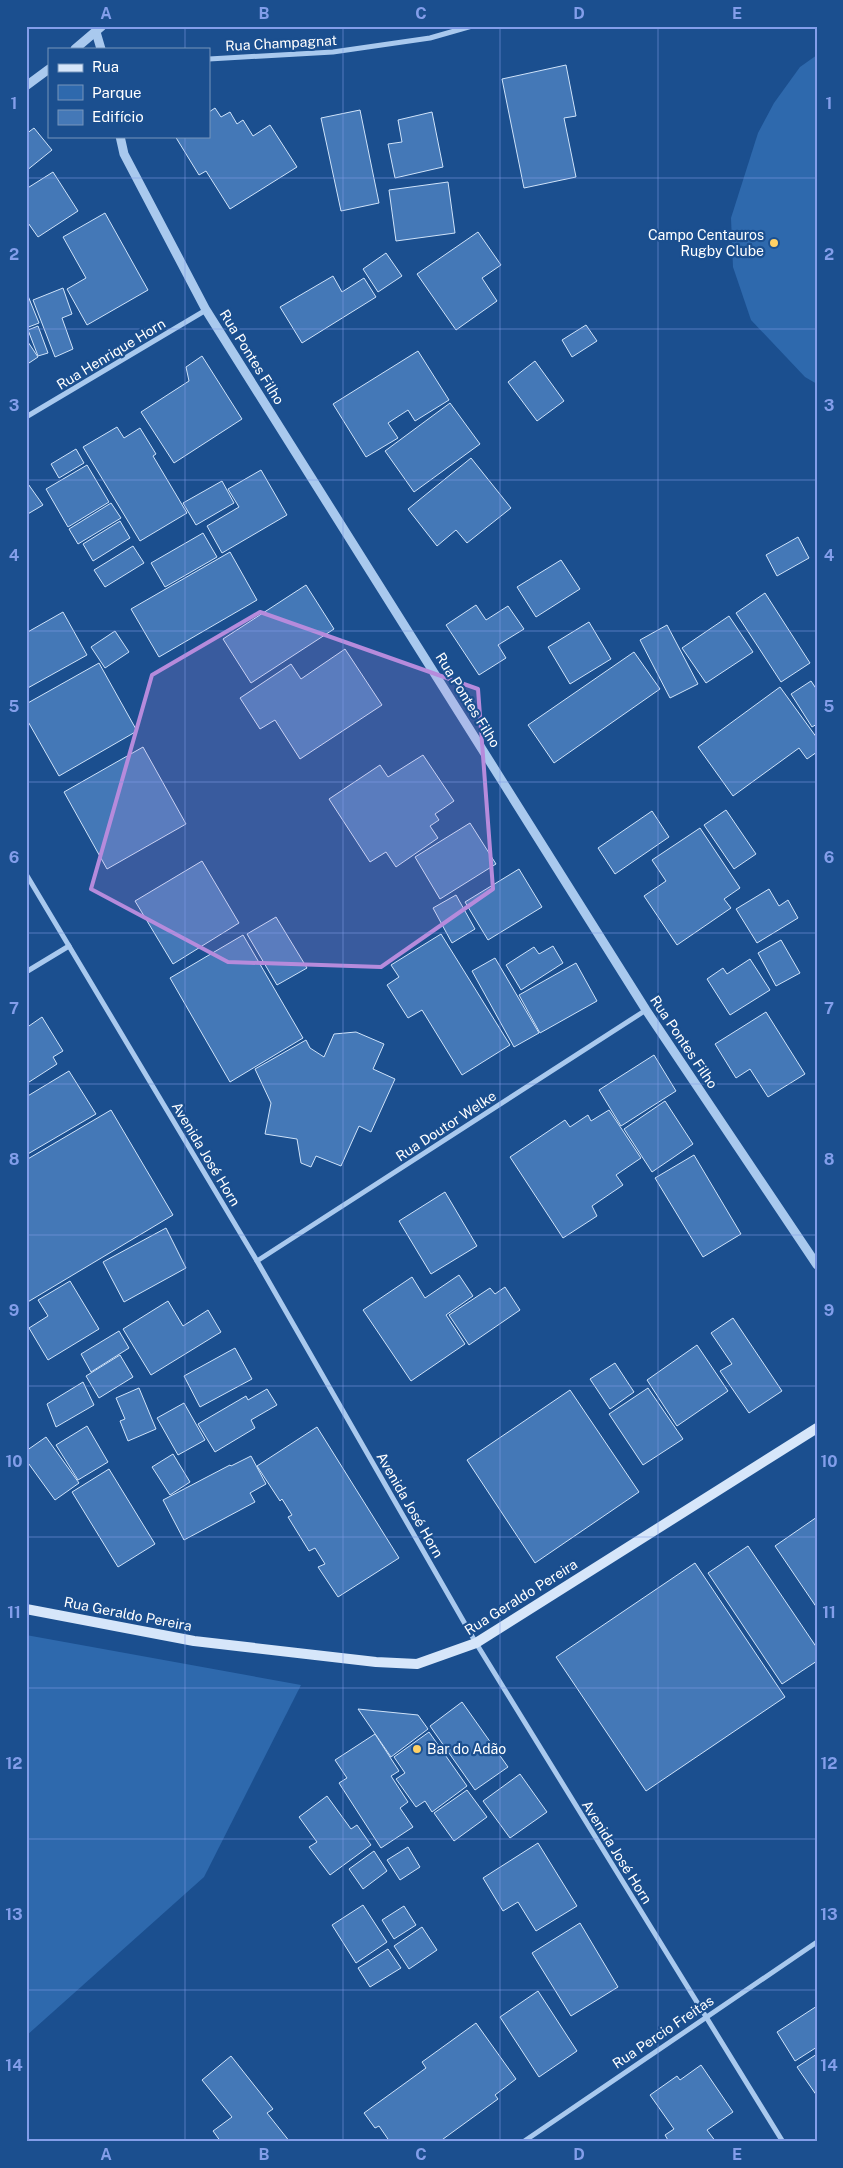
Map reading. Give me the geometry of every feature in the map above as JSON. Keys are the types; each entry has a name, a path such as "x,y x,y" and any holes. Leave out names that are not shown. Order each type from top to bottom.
{"main road":[{"name":"Rua Geraldo Pereira","path":"26,1609 194,1641 376,1662 417,1664 476,1643 817,1428"}],"street":[{"name":"Rua Champagnat","path":"210,59 333,52 430,38 472,26"},
{"path":"75,48 99,29"},
{"path":"99,29 101,48"},
{"path":"26,86 48,70"},
{"name":"Rua Pontes Filho","path":"120,138 124,154 206,310 646,1010 817,1265"},
{"name":"Rua Henrique Horn","path":"26,417 206,310"},
{"name":"Avenida José Horn","path":"26,874 257,1261 476,1643 783,2142"},
{"path":"26,972 69,946"},
{"name":"Rua Doutor Welke","path":"257,1261 646,1010"},
{"name":"Rua Percio Freitas","path":"523,2142 817,1942"}],"highlighted area":[{"path":"260,612 478,689 493,889 381,967 228,962 91,889 152,675"}],"green space":[{"name":"Campo Centauros Rugby Clube","path":"817,55 817,384 805,377 751,320 733,267 731,218 758,133 774,103 800,67"},
{"path":"26,1635 301,1685 204,1877 26,2036"}],"building":[{"path":"566,65 576,116 564,118 576,177 524,188 502,79"},
{"path":"215,108 221,117 230,112 237,124 243,120 253,136 270,125 297,167 230,209 206,171 199,175 176,138 210,138 210,111"},
{"path":"360,110 379,203 341,211 321,118"},
{"path":"432,112 443,167 395,178 388,144 402,142 398,120"},
{"path":"34,128 52,150 26,171 26,134"},
{"path":"53,172 78,211 38,237 26,220 26,189"},
{"path":"448,182 455,233 396,241 389,190"},
{"path":"105,213 148,290 87,325 67,289 86,278 63,237"},
{"path":"478,232 501,265 482,278 497,301 456,330 417,274"},
{"path":"386,253 402,276 378,292 363,269"},
{"path":"333,276 342,292 364,278 376,297 302,343 280,307"},
{"path":"63,288 72,314 62,318 73,349 55,357 33,300"},
{"path":"26,291 39,323 26,328"},
{"path":"586,325 597,341 572,357 562,340"},
{"path":"38,326 48,353 38,356 28,330"},
{"path":"26,339 38,357 26,365"},
{"path":"418,351 449,400 415,421 408,410 388,423 398,438 366,457 333,404"},
{"path":"202,356 242,419 174,463 141,412 189,381 186,367"},
{"path":"535,361 564,401 537,421 508,382"},
{"path":"450,403 480,444 414,492 385,451"},
{"path":"117,427 124,438 140,428 156,454 153,456 187,513 140,541 83,447"},
{"path":"76,449 84,463 59,478 51,464"},
{"path":"471,458 511,508 467,543 456,530 437,546 408,509"},
{"path":"87,465 109,502 68,527 46,489"},
{"path":"261,470 287,515 222,553 207,526 239,507 228,489"},
{"path":"26,481 43,505 26,515"},
{"path":"222,481 234,503 196,525 183,503"},
{"path":"111,503 121,518 78,544 69,529"},
{"path":"120,521 130,538 93,561 83,544"},
{"path":"203,533 217,557 165,587 151,563"},
{"path":"798,537 809,558 777,576 766,555"},
{"path":"133,546 144,563 105,587 94,570"},
{"path":"230,552 257,600 159,657 131,609"},
{"path":"561,560 580,589 536,617 517,587"},
{"path":"306,585 334,629 251,683 223,639"},
{"path":"765,593 810,663 781,682 736,613"},
{"path":"476,605 486,620 508,606 524,629 498,645 506,658 479,675 446,625"},
{"path":"63,612 87,655 26,689 26,633"},
{"path":"729,616 753,652 706,683 682,648"},
{"path":"589,622 611,659 570,684 548,647"},
{"path":"667,625 698,684 670,698 640,640"},
{"path":"115,631 129,652 105,668 91,647"},
{"path":"345,649 382,705 300,759 275,720 260,729 240,698 291,664 301,679"},
{"path":"634,652 660,689 554,763 528,725"},
{"path":"99,663 137,731 59,776 26,718 26,704"},
{"path":"811,681 817,690 817,724 812,727 791,694"},
{"path":"780,687 817,738 817,752 807,759 799,748 733,796 698,747"},
{"path":"143,747 186,824 107,869 64,792"},
{"path":"423,755 454,801 435,814 439,820 430,826 438,838 396,867 386,852 370,862 329,799 380,765 388,777"},
{"path":"726,810 756,854 734,869 704,825"},
{"path":"652,811 669,837 615,874 598,848"},
{"path":"470,823 496,864 440,899 415,857"},
{"path":"700,828 740,888 724,899 731,908 677,945 644,896 666,881 652,860"},
{"path":"202,861 239,923 173,964 135,901"},
{"path":"519,869 542,907 488,940 465,902"},
{"path":"769,889 779,906 788,900 798,918 757,943 736,909"},
{"path":"456,895 475,929 452,943 433,908"},
{"path":"276,917 307,968 277,985 247,934"},
{"path":"441,934 510,1045 462,1075 422,1010 408,1018 387,985 399,977 391,965"},
{"path":"243,935 303,1038 230,1082 170,978"},
{"path":"781,940 800,973 776,986 758,953"},
{"path":"553,946 563,963 521,990 506,965 534,947 539,954"},
{"path":"495,958 539,1033 514,1047 472,971"},
{"path":"750,959 770,990 730,1015 707,979 723,968 727,974"},
{"path":"576,963 597,1001 540,1033 519,995"},
{"path":"766,1012 805,1074 768,1097 750,1069 736,1078 715,1044"},
{"path":"42,1017 63,1051 53,1057 57,1064 26,1084 26,1028"},
{"path":"356,1032 384,1044 373,1069 395,1079 371,1132 359,1126 341,1166 316,1156 311,1167 301,1163 297,1139 265,1134 271,1103 255,1069 306,1040 310,1048 324,1057 334,1034"},
{"path":"654,1055 676,1091 621,1126 599,1090"},
{"path":"69,1071 96,1114 26,1155 26,1097"},
{"path":"665,1101 693,1144 652,1172 624,1129"},
{"path":"111,1110 173,1215 26,1303 26,1160"},
{"path":"609,1110 641,1158 616,1175 623,1185 592,1206 597,1216 563,1238 510,1157 565,1120 570,1127 588,1115 591,1121"},
{"path":"694,1155 741,1234 703,1257 655,1178"},
{"path":"445,1192 477,1246 431,1274 399,1221"},
{"path":"166,1228 186,1268 124,1302 103,1262"},
{"path":"459,1275 473,1296 446,1315 465,1344 411,1381 363,1310 412,1277 425,1298"},
{"path":"70,1281 99,1329 48,1360 29,1328 48,1316 38,1300"},
{"path":"505,1287 520,1310 469,1345 449,1315 490,1288 495,1294"},
{"path":"168,1301 183,1326 208,1310 221,1332 151,1375 123,1329"},
{"path":"733,1318 782,1391 749,1413 720,1371 732,1364 711,1333"},
{"path":"119,1331 129,1348 91,1372 81,1354"},
{"path":"697,1345 728,1391 677,1426 647,1380"},
{"path":"235,1348 252,1379 200,1407 184,1376"},
{"path":"120,1355 133,1377 99,1398 86,1376"},
{"path":"615,1363 634,1392 610,1409 590,1379"},
{"path":"83,1382 94,1405 56,1427 47,1404"},
{"path":"139,1388 156,1429 128,1441 120,1421 125,1419 116,1398"},
{"path":"648,1388 683,1439 643,1465 609,1414"},
{"path":"267,1389 277,1405 251,1420 255,1428 215,1452 198,1424 246,1396 248,1400"},
{"path":"570,1390 639,1492 535,1563 467,1460"},
{"path":"184,1403 205,1440 178,1455 157,1418"},
{"path":"87,1426 108,1462 78,1480 56,1445"},
{"path":"317,1427 399,1558 338,1597 318,1567 325,1564 315,1548 309,1551 288,1517 292,1515 282,1499 280,1501 257,1466"},
{"path":"46,1437 79,1483 55,1500 26,1460 26,1451"},
{"path":"173,1454 190,1482 170,1495 152,1467"},
{"path":"251,1456 266,1484 250,1493 255,1502 184,1540 163,1500"},
{"path":"109,1469 155,1544 118,1567 72,1492"},
{"path":"817,1517 817,1608 775,1546"},
{"path":"748,1546 817,1648 817,1661 782,1684 708,1573"},
{"path":"695,1563 785,1697 646,1791 556,1657"},
{"path":"462,1702 508,1767 475,1790 430,1726"},
{"path":"358,1709 418,1715 428,1729 391,1757"},
{"path":"429,1732 467,1786 432,1812 425,1801 416,1807 396,1779 405,1773 394,1757"},
{"path":"375,1734 399,1771 391,1776 408,1802 400,1808 413,1827 381,1848 339,1783 347,1778 335,1760"},
{"path":"520,1774 547,1812 510,1838 483,1801"},
{"path":"467,1790 487,1817 454,1841 434,1813"},
{"path":"327,1796 351,1829 357,1825 371,1845 330,1875 309,1847 317,1842 299,1817"},
{"path":"538,1843 577,1906 536,1931 518,1902 503,1911 483,1878"},
{"path":"408,1847 420,1867 400,1880 387,1860"},
{"path":"374,1851 387,1871 363,1889 349,1869"},
{"path":"363,1905 387,1942 356,1963 332,1925"},
{"path":"404,1906 416,1925 394,1939 382,1920"},
{"path":"580,1923 618,1987 571,2016 532,1953"},
{"path":"422,1927 437,1950 409,1969 394,1946"},
{"path":"388,1949 401,1968 370,1987 358,1968"},
{"path":"538,1991 577,2051 539,2077 500,2017"},
{"path":"817,2006 817,2047 795,2061 777,2032"},
{"path":"476,2023 516,2079 495,2095 498,2099 439,2142 390,2142 379,2126 375,2128 364,2113 426,2068 422,2062"},
{"path":"817,2054 817,2096 797,2067"},
{"path":"231,2056 273,2109 267,2113 290,2142 221,2142 213,2131 232,2117 202,2080"},
{"path":"701,2065 733,2112 707,2130 716,2142 669,2142 665,2135 674,2129 650,2095 677,2076 680,2080"}],"place":[{"name":"Campo Centauros Rugby Clube","path":"774,243"},
{"name":"Bar do Adão","path":"417,1749"}]}
